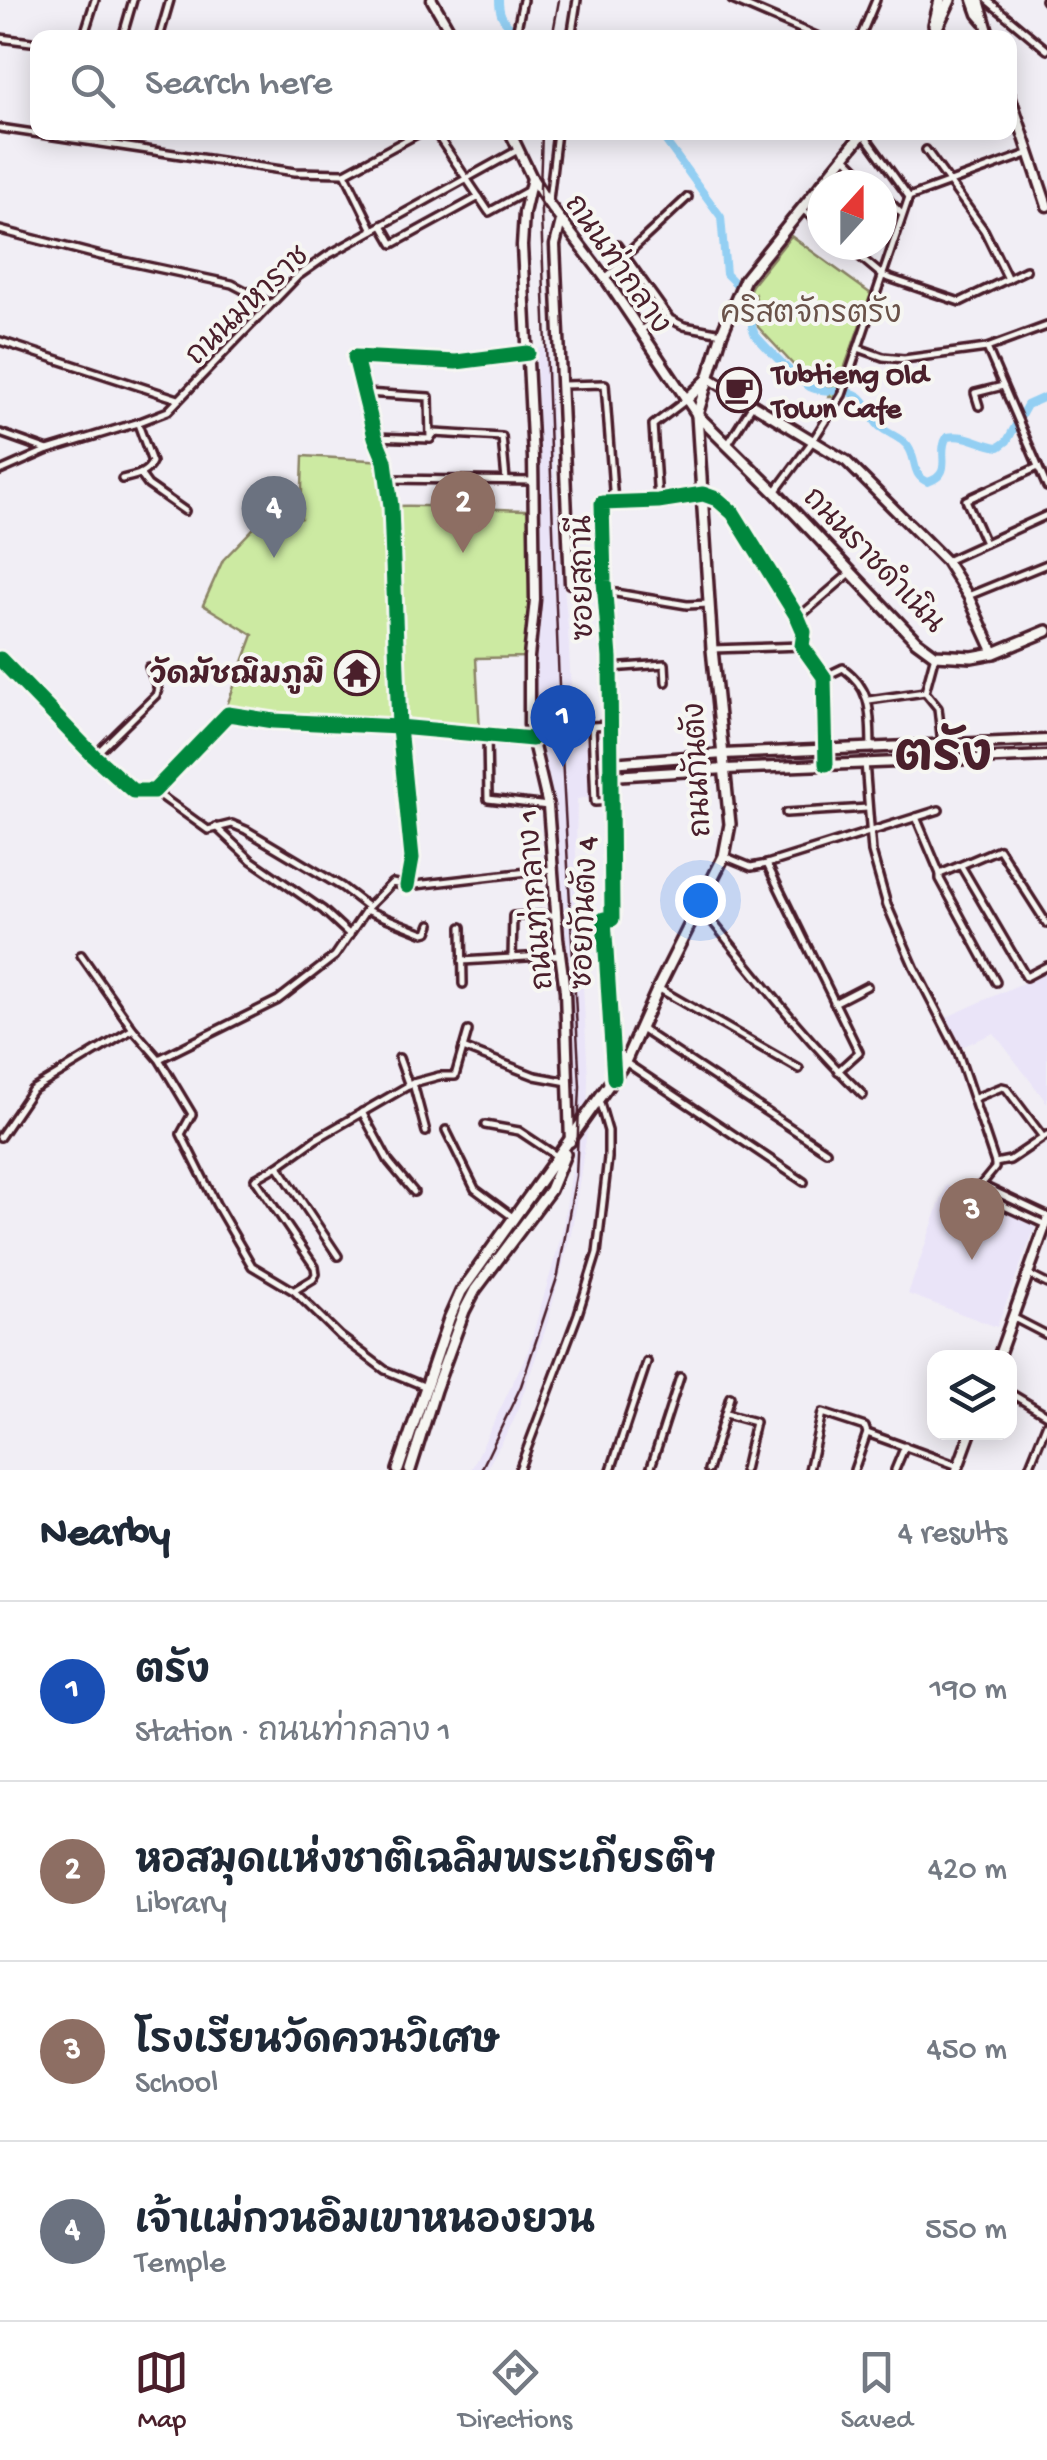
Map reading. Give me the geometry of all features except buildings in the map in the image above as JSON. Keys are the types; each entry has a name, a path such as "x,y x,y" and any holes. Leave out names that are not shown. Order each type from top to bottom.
{"main road":[{"path":"934,30 940,0"},
{"path":"936,30 950,0"},
{"path":"697,415 722,332 744,280 857,140"},
{"path":"686,400 709,378"},
{"name":"ถนนราชดำเนิน","path":"697,415 916,641 935,655 972,657 994,653 1046,632"},
{"name":"ถนนกันตัง","path":"410,1470 449,1319 461,1292 625,1062 724,856 730,824 712,649 697,415"},
{"path":"700,447 714,431"},
{"name":"ถนนกันตัง","path":"398,1470 475,1290 550,1190 570,1142"}],"street":[{"path":"86,30 95,0"},
{"path":"124,30 133,0"},
{"path":"161,30 170,0"},
{"path":"432,0 449,30"},
{"path":"517,30 523,0"},
{"path":"571,30 577,0"},
{"path":"732,0 803,30"},
{"path":"755,9 758,0"},
{"path":"863,30 876,0"},
{"path":"976,0 987,30"},
{"path":"987,0 1047,50"},
{"path":"0,38 30,42"},
{"path":"1017,115 1047,206"},
{"path":"0,128 30,132"},
{"path":"80,140 294,172 344,172 406,140"},
{"path":"440,140 489,212 530,190"},
{"name":"ถนนท่ากลาง","path":"514,140 548,203 697,415"},
{"path":"548,203 556,140"},
{"path":"868,140 908,197"},
{"name":"ถนนมหาราช","path":"0,472 48,450 168,411 298,276 328,255 518,150"},
{"path":"926,150 984,230 1008,279"},
{"path":"908,197 1030,153"},
{"path":"844,156 858,170"},
{"path":"344,172 373,230"},
{"name":"ถนนท่ากลาง 1","path":"532,178 522,246 535,600 528,663 529,725 548,806 565,992 570,1142"},
{"path":"382,225 393,244 479,197"},
{"path":"604,278 688,197"},
{"path":"775,492 838,405 908,197"},
{"path":"802,209 807,213"},
{"path":"897,210 902,215"},
{"path":"561,221 555,245 570,583 604,580"},
{"path":"0,230 232,284 271,304"},
{"path":"617,245 670,319 684,326 722,332"},
{"path":"864,260 883,276 960,302 1026,270"},
{"path":"640,331 665,312"},
{"path":"858,348 904,359 987,348 1047,326"},
{"path":"0,341 178,400"},
{"path":"987,348 1047,487"},
{"path":"407,886 412,858 400,727 391,506 381,448 355,356 456,362 528,353"},
{"path":"709,378 846,461 946,561 968,596 994,653"},
{"path":"560,385 605,384 614,503"},
{"path":"978,406 976,394 1004,386"},
{"path":"365,393 429,397 430,439"},
{"path":"658,501 653,425 686,400"},
{"path":"728,444 753,404"},
{"path":"122,479 140,474 152,462 137,423"},
{"path":"0,432 48,450"},
{"path":"430,439 434,434 502,437 506,480"},
{"path":"375,436 430,439"},
{"path":"985,543 966,500 1038,467"},
{"path":"140,474 148,485 185,511"},
{"path":"387,479 533,482"},
{"path":"703,494 717,498 733,513 798,618 804,632 802,646 824,677 826,764"},
{"name":"ซอยสถานี","path":"610,750 602,503 703,494"},
{"path":"946,561 1047,515"},
{"path":"968,596 1047,564"},
{"path":"798,618 852,572"},
{"path":"604,591 688,605 709,604"},
{"path":"712,649 802,646"},
{"path":"925,692 935,655"},
{"path":"0,659 94,756 133,790 154,791 208,830 232,824 246,830 342,887 367,908 424,933 431,924"},
{"path":"610,668 665,664 666,682"},
{"path":"94,756 156,695 158,689 148,668"},
{"path":"824,677 842,668 855,678 869,700 865,762 872,852 887,905 957,1050 995,1163 978,1194 1046,1220 1044,1242 1001,1350"},
{"path":"869,700 925,692"},
{"path":"925,692 938,708 942,744"},
{"path":"154,791 228,714 532,739"},
{"path":"610,725 592,726 595,802 613,801"},
{"path":"486,734 488,799 548,806"},
{"path":"611,763 723,754 1047,740"},
{"name":"ซอยกันตัง 4","path":"610,750 612,919 604,918 614,1078"},
{"path":"612,776 1047,756"},
{"path":"786,813 868,808"},
{"path":"724,856 751,867 767,864 939,810"},
{"path":"916,817 940,879 996,982"},
{"path":"216,827 251,860 323,910 350,936"},
{"path":"940,874 999,850 1047,924"},
{"path":"767,864 859,1052 838,1071"},
{"path":"960,866 1026,977 1047,966"},
{"path":"160,1059 278,1000 335,956 367,908 392,883 407,886 554,869"},
{"path":"699,906 862,1095"},
{"path":"512,958 513,916 556,915"},
{"path":"462,927 463,984"},
{"path":"80,955 133,1029 160,1059 192,1114 182,1134 252,1266 294,1291 340,1336 385,1370 431,1388"},
{"path":"462,961 560,955"},
{"path":"834,1003 868,986"},
{"path":"658,988 798,1069"},
{"path":"640,1028 826,1151"},
{"path":"0,1137 32,1090 133,1029"},
{"path":"294,1291 316,1274 316,1267 255,1179 411,1084 455,1076 468,1031"},
{"path":"463,1048 535,1076 568,1082"},
{"path":"400,1058 426,1132"},
{"path":"625,1062 804,1182"},
{"path":"974,1098 1006,1088 1045,1136 1010,1160 995,1163"},
{"path":"520,1470 596,1253 608,1158 608,1132 599,1100"},
{"path":"362,1112 389,1162 414,1192"},
{"path":"485,1125 519,1131 558,1158"},
{"path":"446,1130 474,1188 514,1218"},
{"path":"278,1166 338,1256"},
{"path":"1029,1275 1047,1284"},
{"path":"1013,1317 1047,1335"},
{"path":"611,1470 647,1362"},
{"path":"650,1470 680,1377"},
{"path":"708,1470 730,1397"},
{"path":"1017,1397 1047,1415"},
{"path":"809,1470 822,1413 866,1427 854,1470"},
{"path":"726,1414 755,1422 744,1470"},
{"path":"1028,1470 1047,1423"},
{"path":"867,1433 957,1468 967,1440"},
{"path":"895,1470 905,1446"}],"shaded area":[{"path":"549,346 572,712 585,719 591,797 577,799 576,853 588,1078 587,1133 571,1234 547,1325 514,1420 486,1470 471,1470 528,1351 561,1237 574,1159 570,1020 554,820 536,738 540,490 536,349"},
{"path":"1047,972 1047,1103 994,1033 959,1048 945,1018"},
{"path":"946,1185 1036,1225 997,1327 908,1294"}],"green space":[{"name":"คริสตจักรตรัง","path":"791,236 807,248 807,260 824,260 871,294 834,397 829,397 832,386 816,384 801,373 758,327 755,295 748,306 743,304 752,285"},
{"path":"303,456 385,461 391,506 533,510 535,606 529,657 476,658 480,733 274,721 228,714 226,708 253,635 203,605 223,560 274,507 290,522 301,518"}],"waterway":[{"path":"499,0 502,16 512,28"},
{"path":"665,140 721,217 726,274 748,296 755,335 807,385 859,396 877,424 907,446 923,479 928,482 941,473 947,437 999,447 1007,441 1027,405 1047,396"}],"railway":[{"path":"553,30 559,0"},
{"path":"481,1470 521,1386 558,1275 576,1176 580,1086 561,738 540,188 542,140"}],"cycle path":[{"path":"407,886 412,858 399,727 391,506 385,461 355,357 456,362 528,353"},
{"path":"614,1078 604,919 612,919 610,658 602,503 703,494 717,499 733,513 798,618 804,632 802,646 824,677 826,764"},
{"path":"0,659 133,791 154,791 228,714 274,721 532,739"}],"place":[{"name":"Tubtieng Old Town Cafe","path":"739,390"},
{"name":"หอสมุดแห่งชาติเฉลิมพระเกียรติฯ","path":"463,553"},
{"name":"เจ้าเเม่กวนอิมเขาหนองยวน","path":"274,558"},
{"name":"วัดมัชฌิมภูมิ","path":"357,673"},
{"name":"ตรัง","path":"563,767"},
{"name":"โรงเรียนวัดควนวิเศษ","path":"972,1260"}],"district":[{"name":"ตรัง","path":"943,751"}]}
